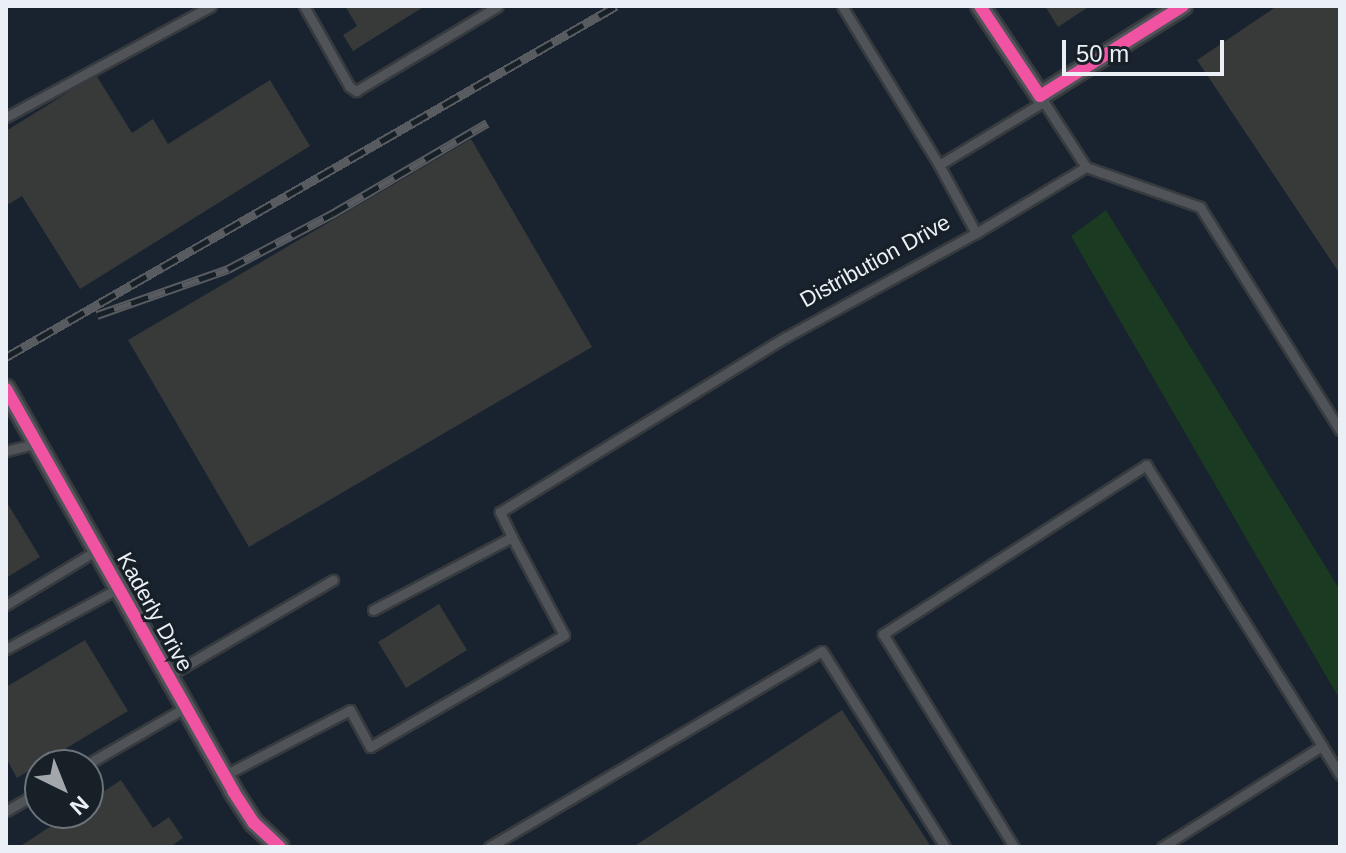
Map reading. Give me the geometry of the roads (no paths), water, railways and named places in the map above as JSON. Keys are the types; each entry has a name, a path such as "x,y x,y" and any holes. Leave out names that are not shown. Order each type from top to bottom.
{"street":[{"path":"980,6 1042,99 1183,6"},
{"name":"Kaderly Drive","path":"6,389 225,775 254,823 280,847"}],"lane":[{"path":"6,117 211,6"},
{"path":"304,6 349,86 356,91 498,6"},
{"path":"842,6 939,165 976,233"},
{"path":"939,165 1042,99 1086,167 1200,207 1340,430"},
{"name":"Distribution Drive","path":"512,537 500,512 786,337 976,233 1086,167"},
{"path":"6,451 37,443"},
{"path":"1014,847 883,634 1146,465 1340,775"},
{"path":"225,775 350,710 370,747 564,635 512,537 373,610"},
{"path":"6,605 97,550"},
{"path":"168,676 333,580"},
{"path":"6,649 119,588"},
{"path":"489,847 822,651 945,847"},
{"path":"104,755 186,707"},
{"path":"1162,847 1322,746"},
{"path":"6,811 24,800"}],"railway":[{"path":"6,357 616,6"},
{"path":"97,315 228,269 332,214 487,123"}]}
